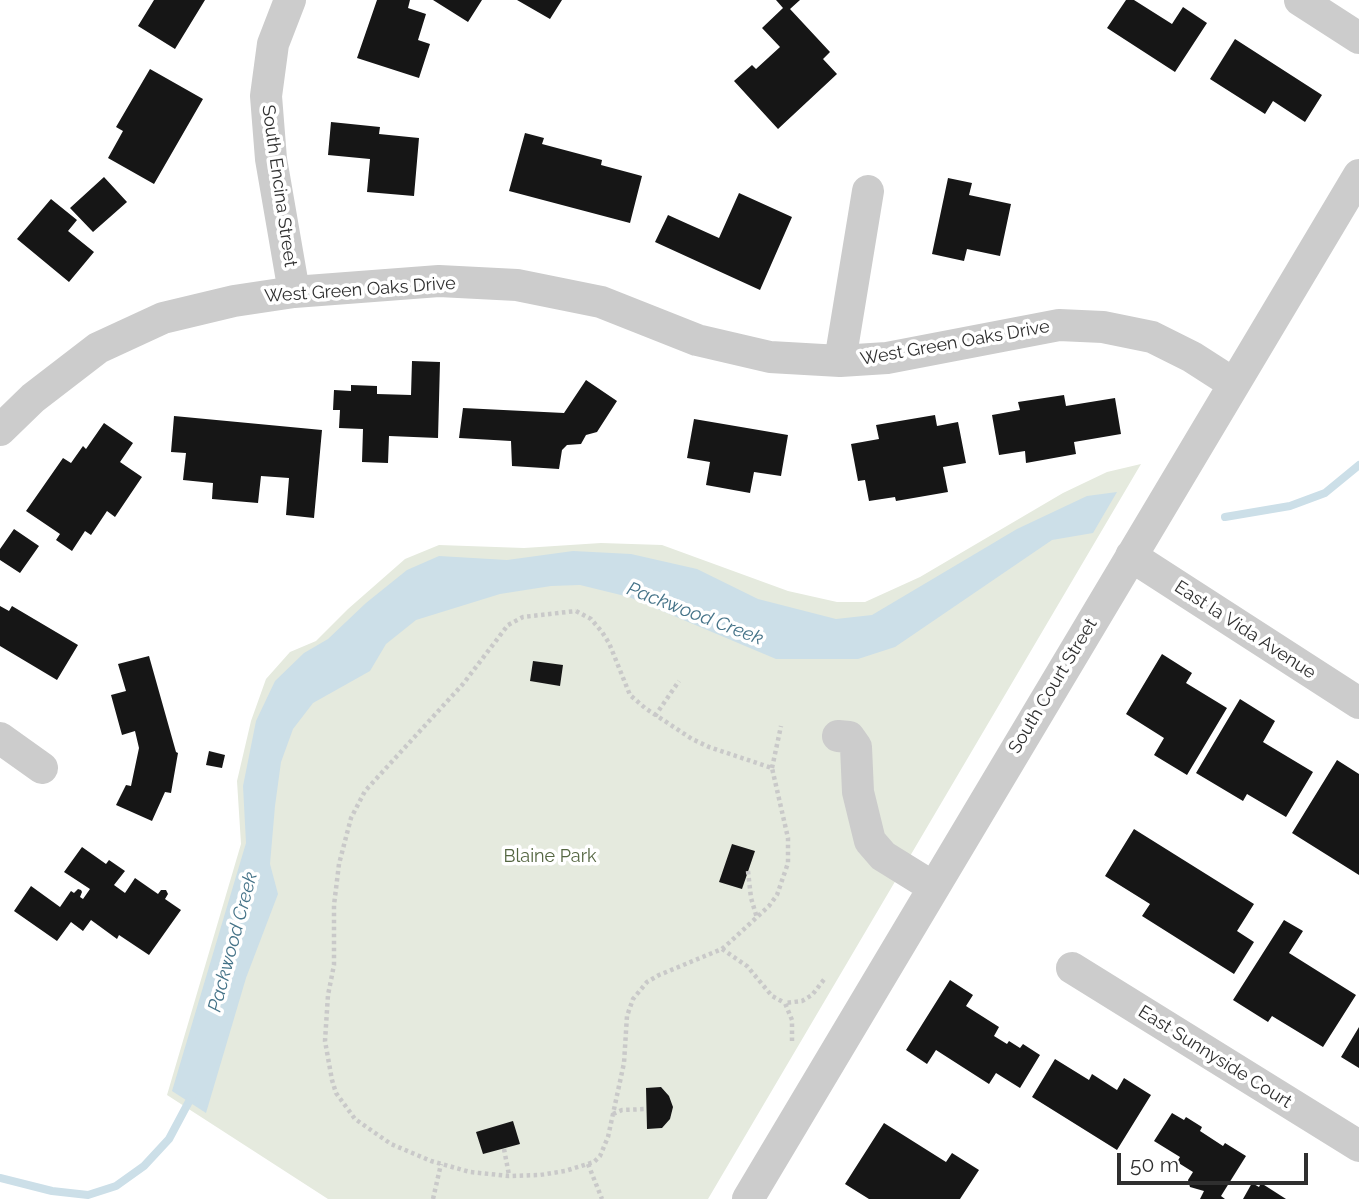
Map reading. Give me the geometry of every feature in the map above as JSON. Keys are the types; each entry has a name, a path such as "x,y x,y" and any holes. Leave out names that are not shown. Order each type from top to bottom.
{"street":[{"name":"South Encina Street","path":"290,0 273,44 266,96 271,159 294,292"},
{"path":"1300,0 1359,38"},
{"name":"South Court Street","path":"752,1198 933,887 1359,175"},
{"path":"839,362 868,191"},
{"name":"West Green Oaks Drive","path":"0,430 33,398 98,348 163,318 234,301 294,292 439,281 517,285 601,302 697,340 770,357 839,362 887,358 1059,325 1092,327 1153,337 1192,357 1234,384"},
{"name":"East la Vida Avenue","path":"1131,556 1359,703"},
{"path":"838,736 849,737 856,747 858,792 870,841 883,856 933,887"},
{"path":"0,738 42,768"},
{"name":"East Sunnyside Court","path":"1072,968 1359,1146"}],"path":[{"path":"772,768 709,747 655,716 629,695 609,643 591,619 576,611 523,617 508,625 454,694 365,791 344,842 335,889 334,955 325,1033 331,1080 344,1105 369,1130 391,1144 440,1164 470,1172 509,1176 565,1171 588,1164 600,1156 624,1063 626,1016 632,999 647,982 659,975 722,949 757,918 777,895 788,863 789,838 772,768 781,726"},
{"path":"655,716 679,681"},
{"path":"748,871 751,898 757,918"},
{"path":"722,949 747,965 772,996 785,1003 812,995 826,977"},
{"path":"785,1003 792,1020 792,1041"},
{"path":"612,1114 622,1110 646,1109"},
{"path":"504,1149 509,1176"},
{"path":"433,1199 440,1164"},
{"path":"588,1164 602,1199"}],"green space":[{"name":"Blaine Park","path":"1141,464 708,1199 328,1199 167,1095 241,844 237,781 251,721 266,679 290,652 316,641 405,559 439,545 524,548 601,543 662,545 788,591 837,602 865,602 920,577 1063,493 1107,472"}],"water":[{"path":"1117,492 1093,533 1052,540 895,647 858,659 776,659 629,597 580,585 551,586 500,594 416,620 386,644 370,671 313,703 293,729 281,762 275,806 270,864 278,894 246,978 206,1113 172,1091 246,843 243,786 256,721 275,681 304,653 328,639 366,603 407,570 439,556 507,560 573,551 631,554 697,569 758,599 836,619 872,615 1017,529 1087,496"}],"building":[{"path":"154,0 205,0 175,49 138,26"},
{"path":"377,0 410,0 408,8 426,14 418,40 430,44 419,78 357,58"},
{"path":"433,0 482,0 468,22"},
{"path":"517,0 562,0 550,19"},
{"path":"776,0 800,0 790,9 830,52 823,59 837,74 778,129 734,81 752,65 756,69 780,47 762,28 783,8"},
{"path":"1126,0 1134,0 1172,24 1183,7 1207,23 1175,72 1107,28"},
{"path":"1235,39 1322,95 1305,122 1273,101 1265,114 1210,79"},
{"path":"150,69 203,99 154,184 108,158 123,131 116,127"},
{"path":"331,122 380,127 379,134 419,138 414,196 367,192 370,159 328,155"},
{"path":"525,133 544,138 542,144 602,160 601,165 642,176 630,223 509,191"},
{"path":"104,177 127,202 93,232 70,208"},
{"path":"948,178 972,183 969,195 1011,204 1000,256 967,249 964,261 932,254"},
{"path":"739,193 792,217 760,290 655,242 668,215 719,238"},
{"path":"51,199 77,220 68,231 94,252 69,282 17,239"},
{"path":"412,361 440,362 438,438 389,436 388,463 362,462 363,429 339,428 340,410 333,410 334,390 351,391 351,385 377,386 377,394 411,395"},
{"path":"586,380 617,401 597,432 586,435 581,444 567,445 562,450 559,469 512,466 511,441 459,438 463,408 564,413"},
{"path":"1064,395 1066,406 1115,398 1121,434 1074,442 1076,454 1026,463 1025,451 999,455 992,415 1020,410 1018,402"},
{"path":"935,415 937,426 958,422 966,463 943,467 948,492 896,501 895,497 869,501 865,480 858,481 851,444 879,439 876,425"},
{"path":"174,416 322,430 314,518 286,515 289,478 261,476 258,503 212,499 213,483 183,480 186,453 171,452"},
{"path":"694,419 788,435 781,476 754,472 750,493 706,485 710,462 687,458"},
{"path":"104,423 133,443 120,462 142,477 115,517 107,511 91,535 85,531 72,551 56,540 60,534 26,511 63,458 71,463 83,446 86,449"},
{"path":"14,529 39,546 20,573 0,560 0,549"},
{"path":"0,606 9,611 12,606 78,645 57,680 0,646"},
{"path":"1162,654 1192,673 1186,683 1227,708 1187,775 1154,755 1164,738 1126,714"},
{"path":"149,656 178,753 171,793 165,792 152,821 116,805 126,785 131,786 139,748 135,731 122,735 111,695 126,691 118,664"},
{"path":"533,661 563,665 560,686 530,681"},
{"path":"1240,699 1275,721 1263,742 1313,772 1286,817 1247,794 1243,801 1196,773"},
{"path":"209,751 225,755 222,768 206,765"},
{"path":"1337,760 1359,774 1359,875 1292,833"},
{"path":"1134,829 1254,904 1237,931 1254,942 1234,974 1142,916 1150,904 1105,876"},
{"path":"732,844 755,851 742,889 719,882"},
{"path":"82,847 106,864 109,860 125,871 114,885 125,893 135,878 158,894 161,890 166,890 168,894 165,899 181,910 149,955 119,935 117,939 91,920 83,931 71,922 57,941 14,911 31,886 60,907 71,891 74,893 78,889 81,890 80,897 83,899 90,889 64,872"},
{"path":"1284,920 1303,931 1289,953 1356,995 1323,1047 1272,1016 1268,1022 1233,1000"},
{"path":"950,980 973,995 966,1006 999,1027 994,1036 1020,1048 1023,1044 1040,1055 1020,1088 996,1073 989,1084 936,1050 927,1064 906,1050"},
{"path":"1359,1027 1359,1068 1341,1057"},
{"path":"1055,1059 1089,1080 1092,1074 1117,1090 1124,1078 1151,1095 1117,1150 1032,1097"},
{"path":"661,1087 669,1096 673,1107 670,1119 662,1128 647,1129 646,1088"},
{"path":"1172,1113 1184,1120 1186,1117 1202,1127 1200,1131 1223,1146 1225,1143 1246,1156 1221,1196 1225,1199 1200,1199 1204,1191 1190,1187 1188,1180 1193,1172 1177,1162 1180,1157 1154,1141"},
{"path":"513,1121 520,1144 483,1154 476,1132"},
{"path":"884,1123 946,1162 952,1153 979,1170 960,1199 869,1199 845,1184"},
{"path":"1252,1183 1259,1187 1261,1183 1286,1199 1243,1199"}],"waterway":[{"name":"Packwood Creek","path":"1225,517 1290,506 1325,493 1359,465"},
{"name":"Packwood Creek","path":"0,1178 52,1191 88,1195 116,1186 144,1166 169,1139 193,1094"}]}
